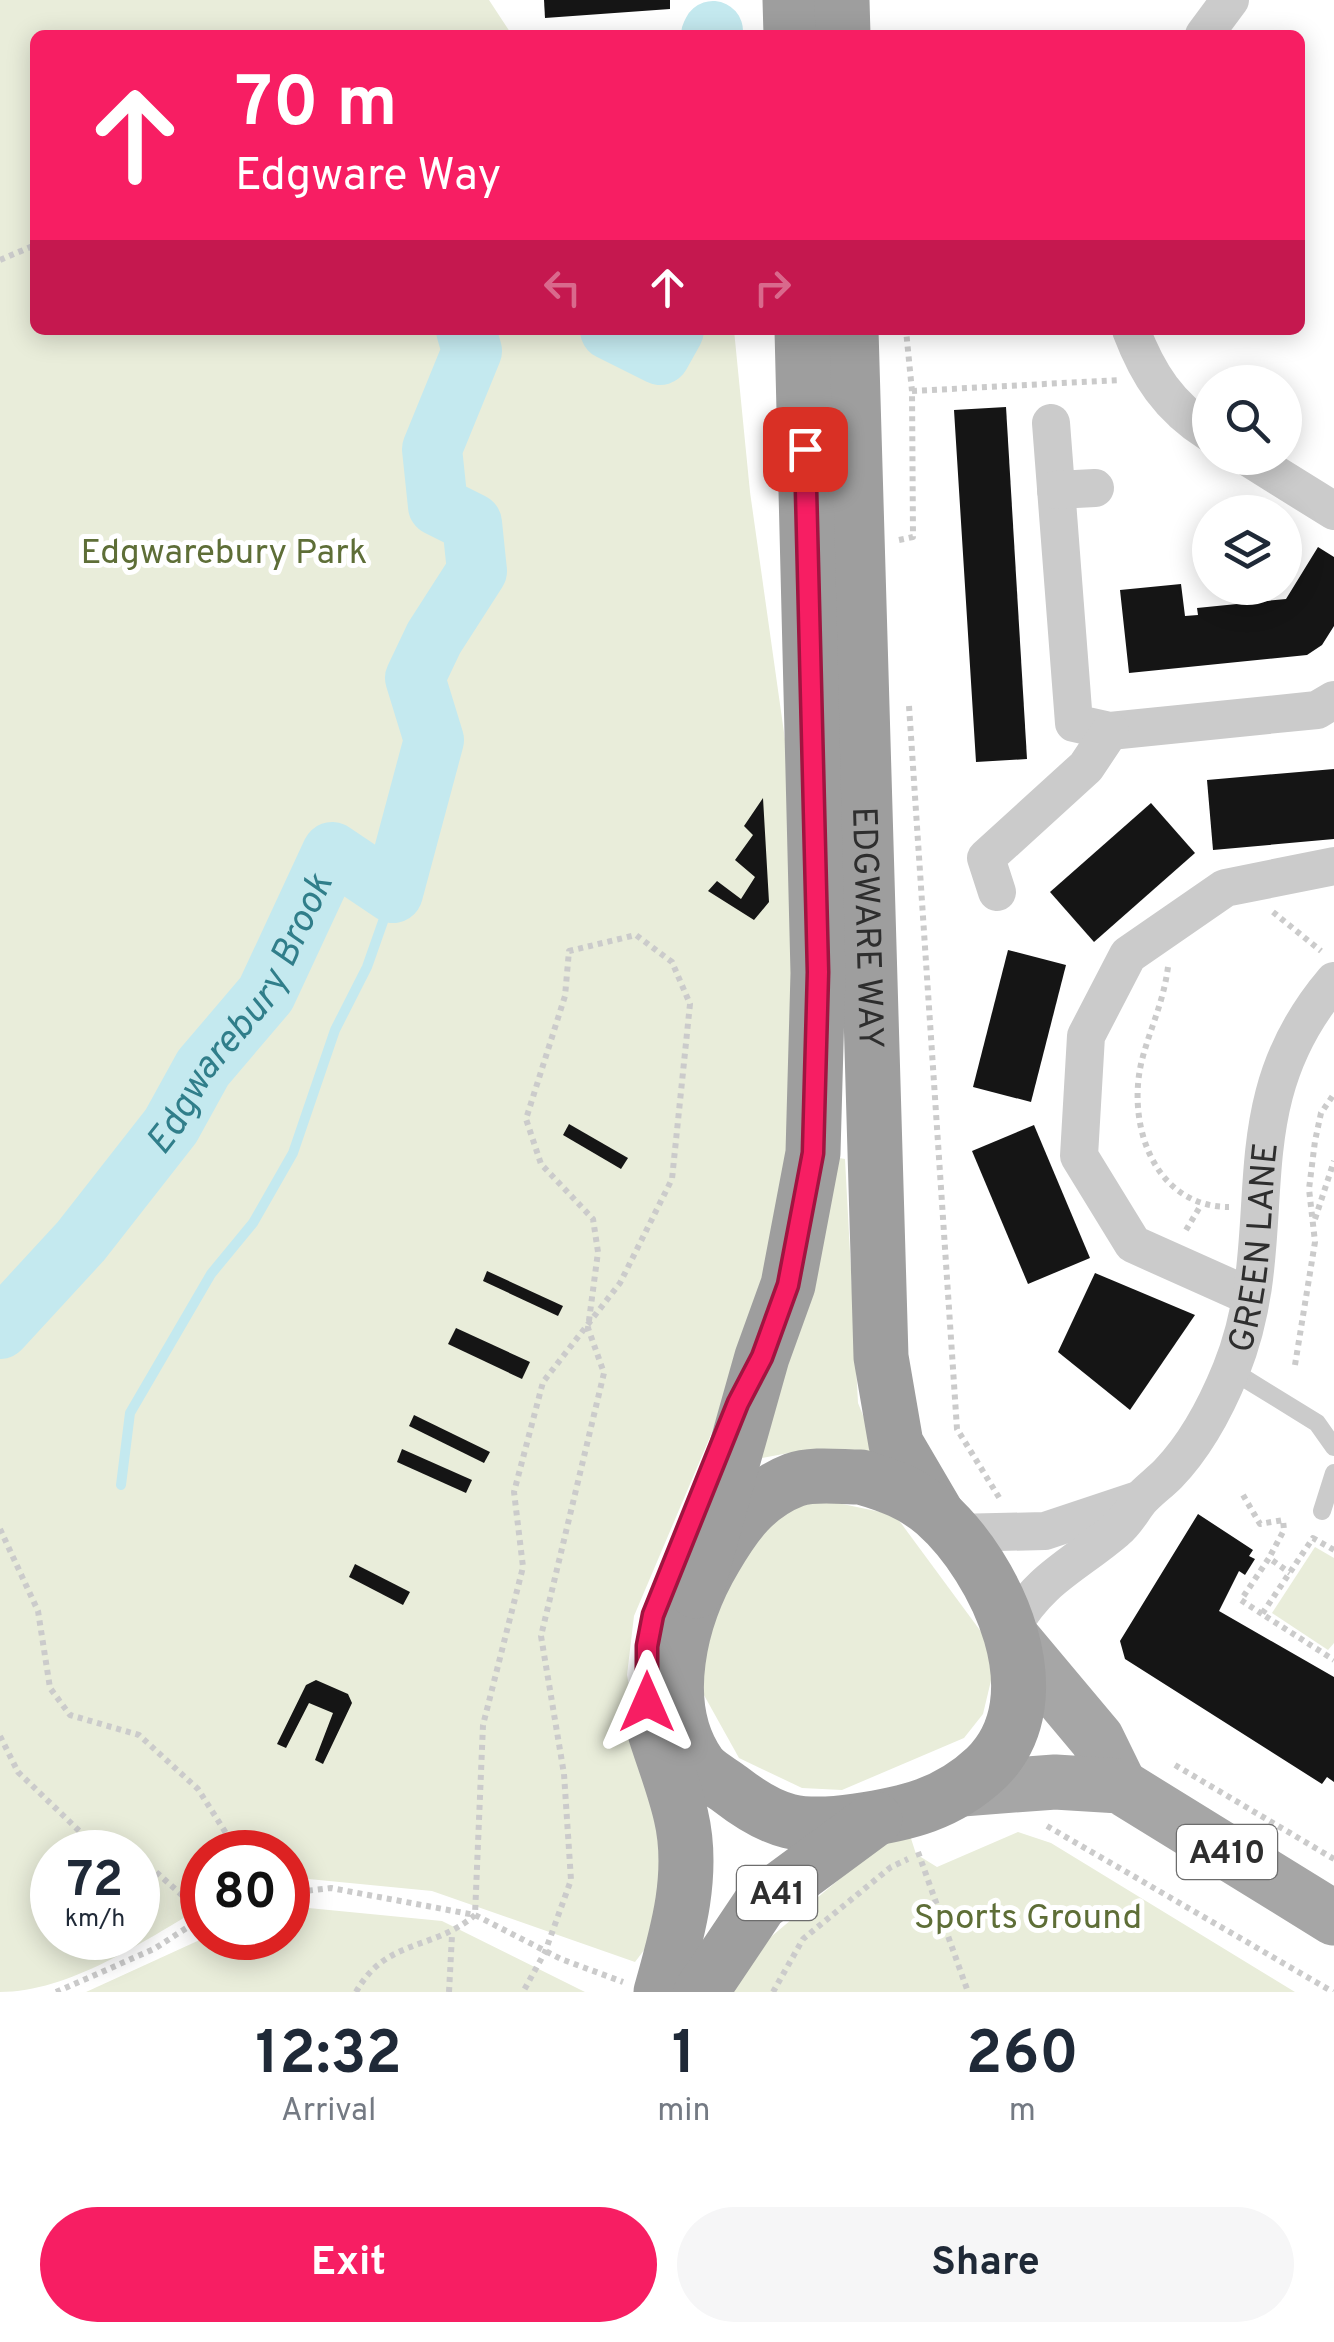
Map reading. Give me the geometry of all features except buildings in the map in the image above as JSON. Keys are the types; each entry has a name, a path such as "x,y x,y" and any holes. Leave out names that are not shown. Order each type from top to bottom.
{"highway":[{"path":"790,0 791,30"},
{"path":"842,0 843,30"},
{"name":"EDGWARE WAY","path":"762,1357 788,1285 803,1221 818,1066 802,335"},
{"name":"EDGWARE WAY","path":"852,335 880,1357 896,1444 945,1524"},
{"name":"A41","path":"696,1591 762,1357"},
{"name":"A41","path":"658,1990 684,1905 686,1869 682,1819 647,1702 647,1646 653,1615 738,1403 762,1357"},
{"path":"861,1477 913,1496 945,1524 1014,1634 1016,1704 1009,1732 990,1764 908,1833 815,1826 773,1818 701,1767 687,1737 678,1697 684,1628 696,1591 739,1518 769,1492 798,1478 861,1477"},
{"name":"A41","path":"658,1990 707,1925 718,1874 718,1811 714,1792 701,1767"},
{"name":"A41","path":"701,1992 760,1904 908,1833"}],"main road":[{"path":"1014,1634 1097,1739 1120,1786"},
{"name":"A410","path":"962,1790 1055,1782 1120,1786 1334,1918"}],"street":[{"path":"1208,30 1230,0"},
{"path":"1133,335 1148,374 1192,422"},
{"path":"1051,423 1074,723 1110,731 1317,710 1334,700"},
{"path":"1277,475 1334,510"},
{"path":"1056,490 1095,488"},
{"path":"997,892 986,858 1086,767 1110,731"},
{"path":"1250,1296 1133,1244 1079,1156 1086,1036 1128,955 1225,888 1334,866"},
{"name":"GREEN LANE","path":"1014,1634 1040,1585 1120,1527 1141,1498 1188,1449 1231,1370 1250,1296 1262,1208 1261,1166 1278,1070 1306,1014 1334,981"},
{"name":"GREEN LANE","path":"945,1524 1019,1533 1071,1524 1141,1498"}],"lane":[{"path":"1231,1370 1326,1423 1334,1447"},
{"path":"1322,1511 1334,1474"}],"path":[{"path":"0,260 30,246"},
{"path":"899,560 898,540 912,537 912,391 906,335"},
{"path":"912,391 1105,384 1148,374"},
{"path":"908,698 957,1429 1019,1533"},
{"path":"1269,878 1266,901 1277,918 1334,961"},
{"path":"1161,932 1170,960 1163,1005 1141,1062 1137,1094 1142,1132 1156,1168 1178,1196 1205,1207 1262,1208"},
{"path":"356,1992 370,1966 412,1943 452,1934 475,1914 483,1725 524,1567 514,1492 543,1382 588,1328 620,1283 672,1179 690,1004 672,962 636,935 569,951 565,996 526,1119 542,1164 593,1219 598,1252 588,1328 604,1373 541,1636 564,1774 571,1880 545,1952 523,1992"},
{"path":"1294,1365 1314,1242 1309,1189 1321,1113 1334,1094"},
{"path":"1304,1109 1321,1113"},
{"path":"1313,1225 1334,1161"},
{"path":"1243,1495 1260,1524 1283,1520 1284,1530 1241,1600 1333,1658"},
{"path":"0,1529 38,1611 50,1688 70,1715 139,1735 198,1789 224,1830"},
{"path":"1262,1614 1313,1538 1334,1550"},
{"path":"1269,1558 1290,1573"},
{"path":"0,1736 18,1772 79,1830"},
{"path":"1170,1762 1334,1859"},
{"path":"1044,1824 1334,1992"},
{"path":"773,1992 804,1939 891,1867 908,1833"},
{"path":"908,1833 968,1992"},
{"path":"160,1876 180,1895"},
{"path":"310,1890 330,1888 475,1914 545,1952 658,1990"},
{"path":"56,1992 154,1949 180,1931"},
{"path":"449,1992 452,1934"}],"green space":[{"name":"Edgwarebury Park","path":"0,0 489,0 509,30 30,30 30,335 734,335 750,492 818,973 813,1153 710,1437 634,1616 627,1675 638,1732 666,1821 661,1928 635,1962 432,1891 310,1879 310,1830 180,1830 180,1920 160,1932 160,1830 30,1830 30,1960 109,1960 53,1984 0,1992"},
{"path":"833,1157 845,1159 858,1403 879,1455 794,1452 751,1460"},
{"path":"809,1497 895,1515 982,1633 994,1668 983,1714 964,1738 842,1790 802,1788 739,1758 695,1679 747,1528"},
{"path":"1315,1547 1334,1558 1334,1643 1328,1650 1272,1613"},
{"name":"Sports Ground","path":"906,1823 916,1854 937,1867 1018,1832 1051,1843 1295,1992 729,1992 766,1941"},
{"path":"310,1908 442,1921 585,1992 86,1992 180,1949 180,1960 310,1960"}],"waterway":[{"name":"Edgwarebury Brook","path":"0,1329 81,1241 171,1126 203,1068 266,994 332,852 393,893 434,740 415,678 434,638 477,571 472,523 438,506 432,449 472,351 467,335"},
{"name":"Edgwarebury Brook","path":"620,335 660,355 671,335"},
{"path":"121,1485 130,1413 211,1274 253,1223 293,1153 335,1030 367,967 393,893"}],"route":[{"path":"647,1702 645,1674 653,1615 738,1403 762,1357 788,1285 813,1153 818,972 805,449"}]}
